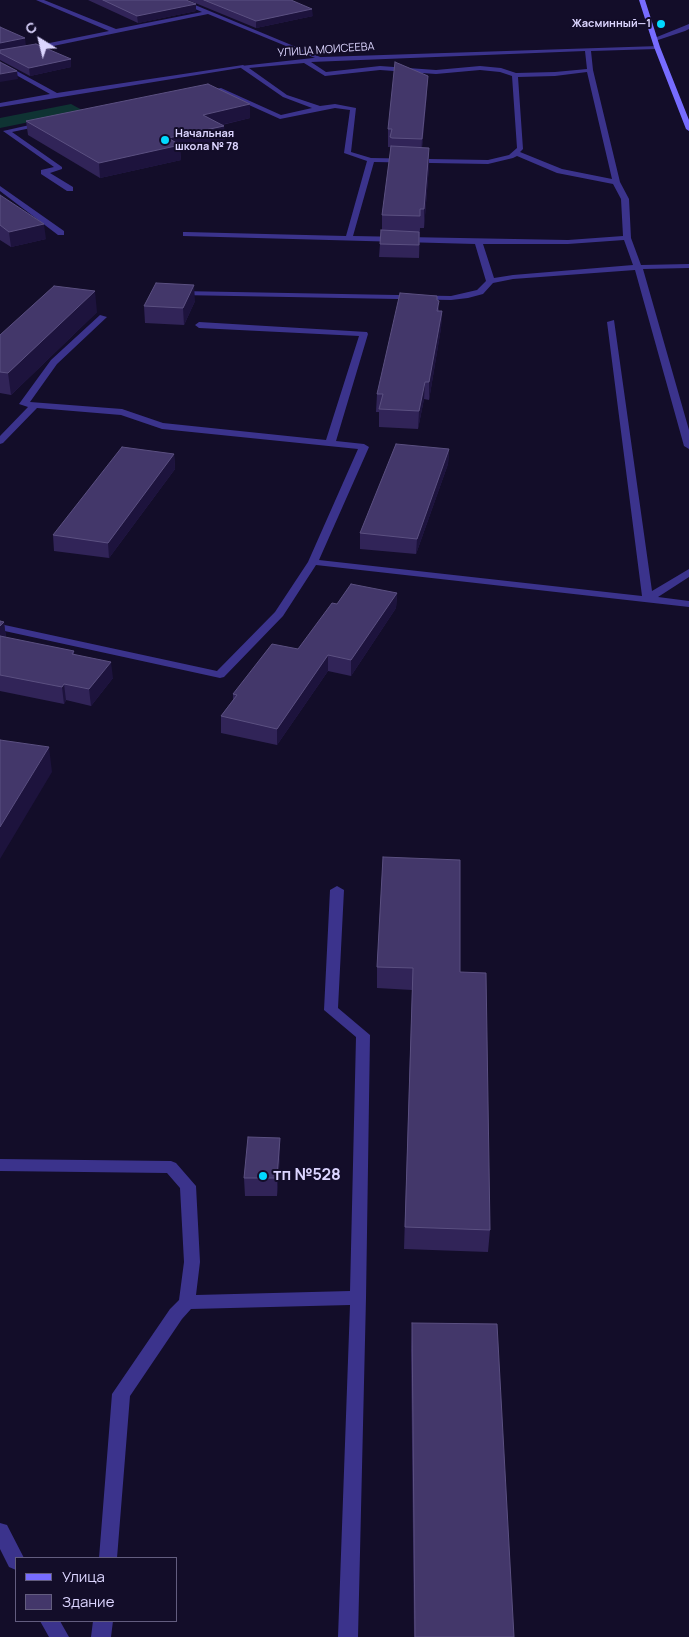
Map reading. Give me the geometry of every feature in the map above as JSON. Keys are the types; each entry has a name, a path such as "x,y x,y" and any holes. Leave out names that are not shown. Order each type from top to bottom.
{"main road":[{"path":"642,0 657,47 689,129"}],"street":[{"path":"39,0 117,32"},
{"path":"178,0 322,59"},
{"path":"0,55 210,12"},
{"path":"655,40 684,30 689,26"},
{"name":"УЛИЦА МОИСЕЕВА","path":"0,105 243,67 304,60 657,47"},
{"path":"588,50 590,70 616,182 624,199 627,238 638,267 689,446"},
{"path":"304,60 325,74 380,68 436,72 480,68 501,70 515,75 556,74 590,70"},
{"path":"0,64 56,95"},
{"path":"243,67 285,96 319,108"},
{"path":"192,94 219,89 280,117 335,106 354,109 348,153 371,160 488,162 511,157 520,149 515,75"},
{"path":"53,122 6,132 60,168 44,172 70,189"},
{"path":"516,153 560,171 616,182"},
{"path":"349,238 371,160"},
{"path":"0,188 61,233"},
{"path":"186,234 478,242 568,242 627,238"},
{"path":"478,242 490,281"},
{"path":"172,292 451,298 480,292 490,281 513,277 638,267 689,266"},
{"path":"0,627 220,675 279,614 313,562 364,447 162,426 122,412 24,404 54,362 102,317"},
{"path":"611,322 648,599"},
{"path":"199,325 364,334 330,444"},
{"path":"0,441 35,405"},
{"path":"313,562 689,604"},
{"path":"648,599 689,572"},
{"path":"337,890 331,1010 363,1035 358,1298 348,1637"},
{"path":"0,1164 171,1168 188,1186 192,1262 187,1302 176,1314 121,1394 108,1557"},
{"path":"187,1302 358,1298"},
{"path":"0,1531 15,1558"},
{"path":"51,1622 59,1637"},
{"path":"101,1637 102,1622"}],"green space":[{"path":"71,104 84,111 0,128 0,118"}],"building":[{"path":"103,0 186,0 196,4 137,16"},
{"path":"204,0 291,0 312,9 256,21"},
{"path":"0,27 25,38 0,43"},
{"path":"36,44 71,59 29,68 0,53 0,50"},
{"path":"0,62 17,71 0,74"},
{"path":"395,62 428,76 422,139 390,137 392,129 388,129"},
{"path":"208,84 250,104 203,115 224,126 168,138 180,145 99,163 26,121"},
{"path":"391,146 429,148 424,209 420,209 420,216 382,215"},
{"path":"0,195 44,224 9,232 0,225"},
{"path":"381,230 419,232 419,245 380,244"},
{"path":"156,283 194,285 183,308 144,306"},
{"path":"54,286 95,291 8,373 0,372 0,335"},
{"path":"400,293 437,296 439,301 437,311 442,311 429,382 425,382 419,411 379,409 383,394 377,394"},
{"path":"396,444 449,449 417,539 360,533"},
{"path":"122,447 174,454 108,543 53,535"},
{"path":"351,584 397,593 351,660 328,655 277,729 221,716 237,695 233,694 272,644 298,649 332,603 337,604"},
{"path":"0,636 74,651 72,654 111,662 89,689 64,684 62,687 0,675"},
{"path":"0,740 49,747 0,827"},
{"path":"383,857 460,860 460,972 486,973 490,1230 405,1227 413,968 377,967"},
{"path":"248,1137 280,1138 277,1178 244,1178"},
{"path":"412,1323 497,1324 514,1637 415,1637"}],"place":[{"name":"Жасминный—1","path":"661,24"},
{"name":"Начальная школа № 78","path":"165,140"},
{"name":"тп №528","path":"263,1176"}]}
